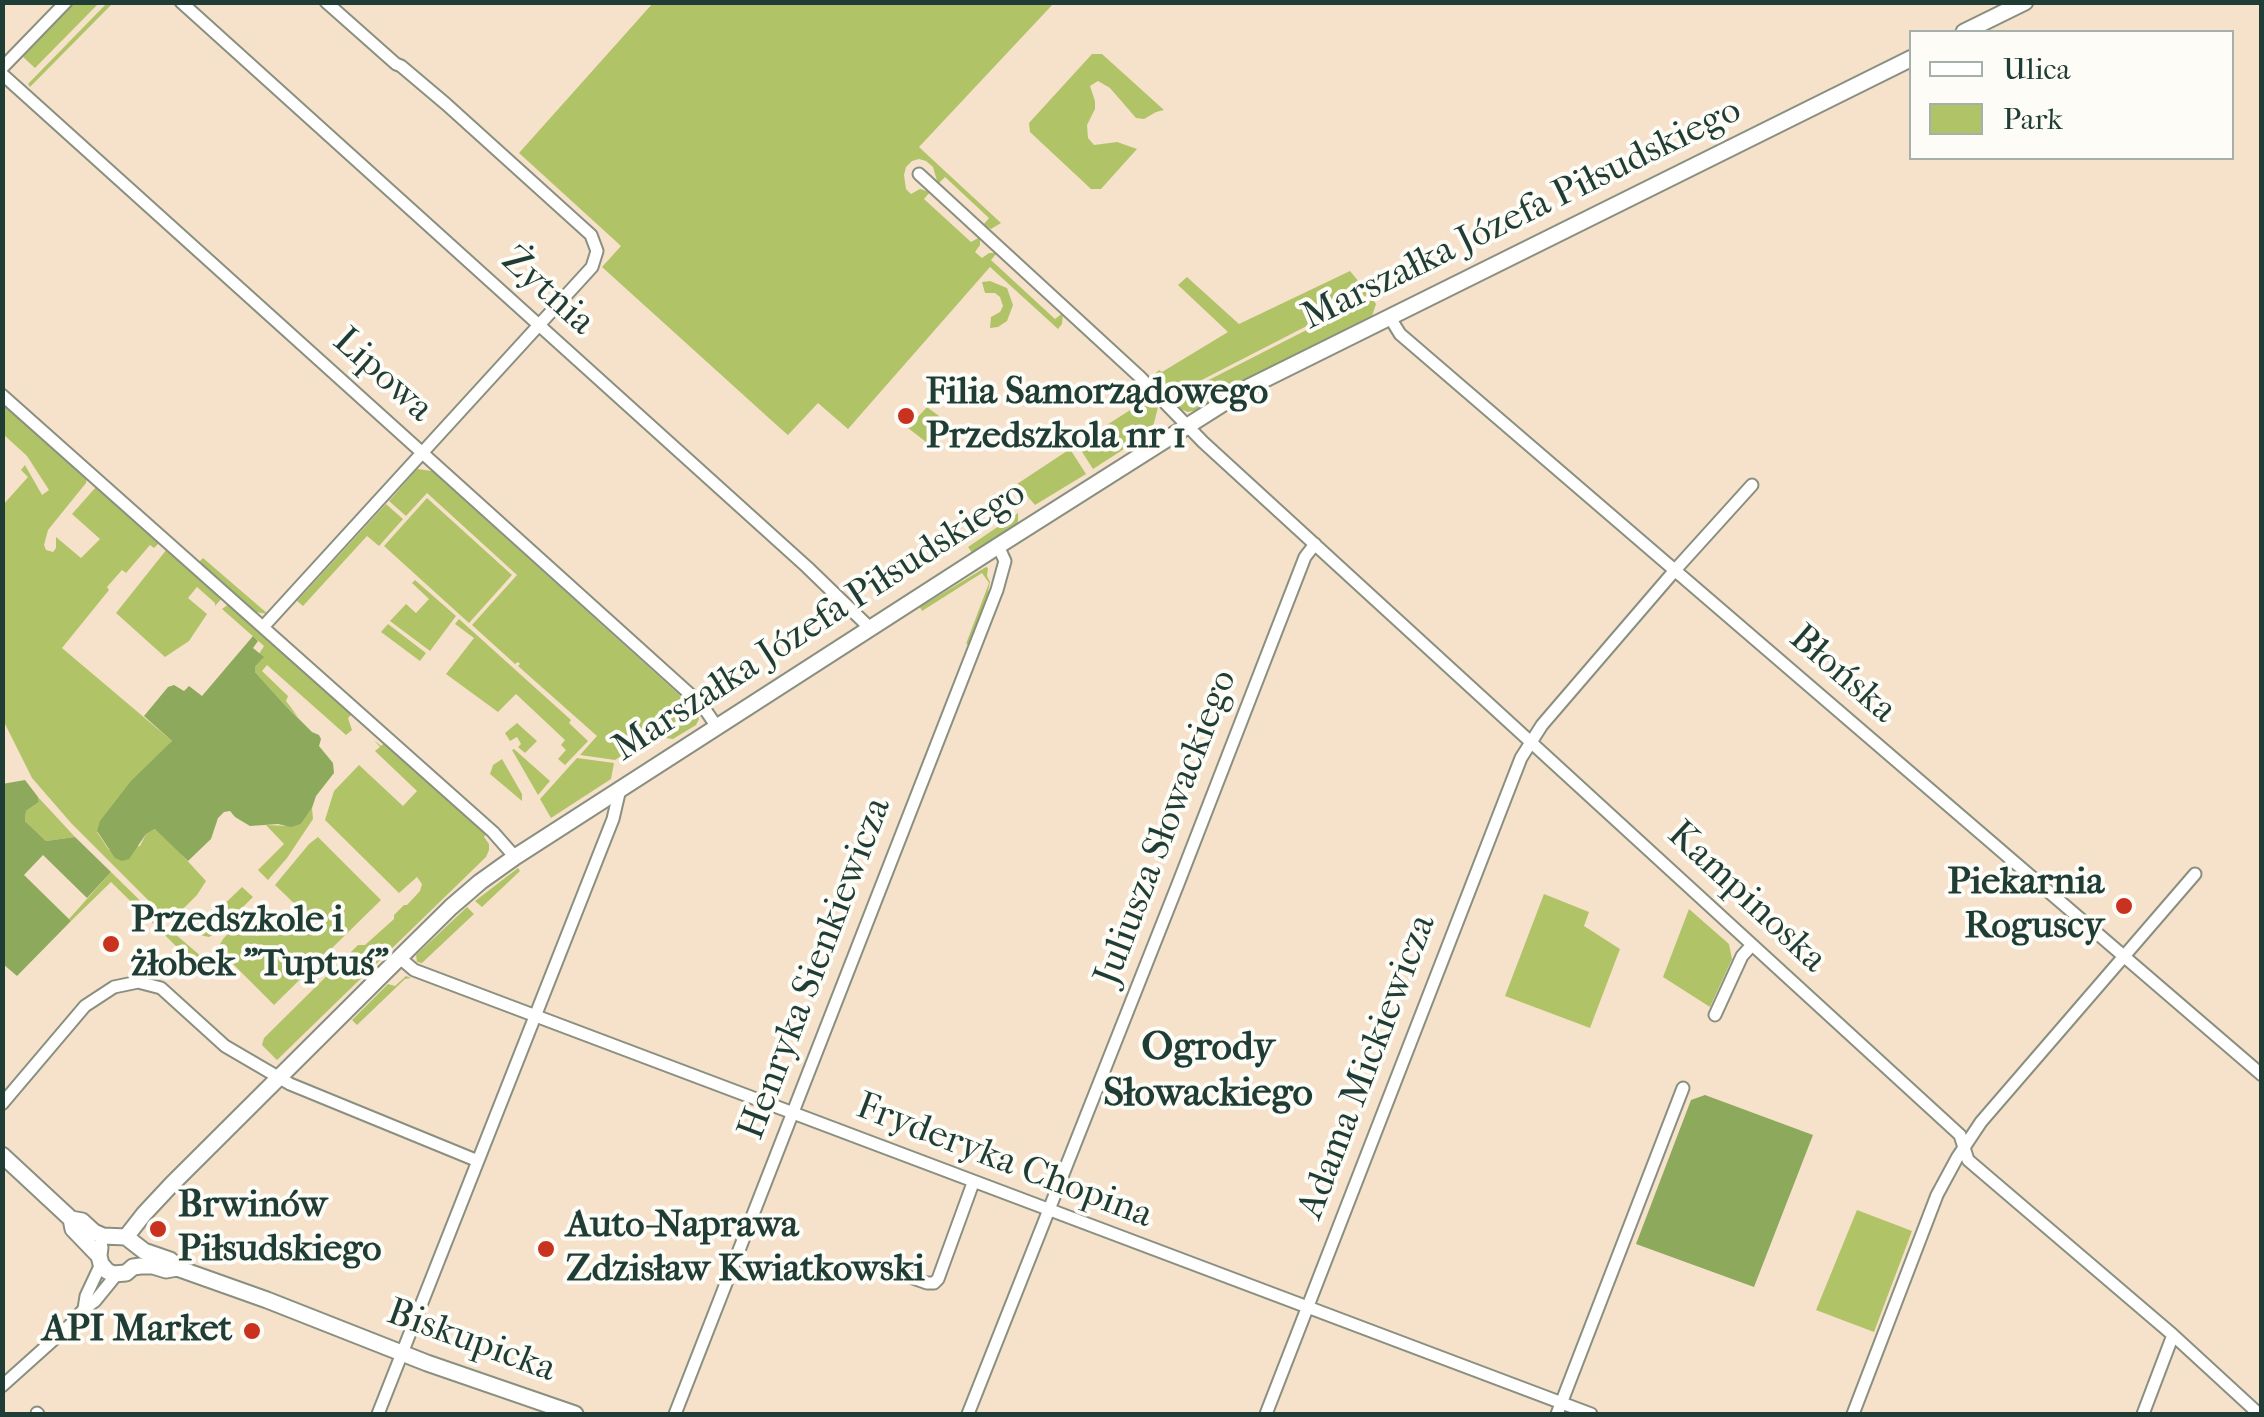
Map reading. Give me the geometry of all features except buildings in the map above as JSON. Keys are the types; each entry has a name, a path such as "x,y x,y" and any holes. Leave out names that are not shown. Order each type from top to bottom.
{"street":[{"path":"2,71 66,2"},
{"name":"Żytnia","path":"182,2 870,628"},
{"path":"264,627 592,267 597,252 590,235 326,2"},
{"path":"1968,30 2025,2"},
{"name":"Marszałka Józefa Piłsudskiego","path":"124,1240 172,1184 451,907 516,857 1250,387 1909,59"},
{"name":"Lipowa","path":"2,71 702,705 717,726"},
{"name":"Kampinoska","path":"920,174 1140,377 1187,426 1960,1135 1968,1160 2259,1414"},
{"name":"Błońska","path":"1389,316 1400,334 2262,1076"},
{"path":"2,394 493,832 516,857"},
{"name":"Adama Mickiewicza","path":"1266,1414 1530,742 1752,485"},
{"name":"Juliusza Słowackiego","path":"968,1414 1305,557 1315,544"},
{"name":"Henryka Sienkiewicza","path":"675,1414 997,590 1005,561 998,546"},
{"path":"378,1414 613,818 620,789"},
{"path":"1853,1414 1937,1195 1964,1146 2195,874"},
{"path":"1715,1015 1742,956 1752,944"},
{"name":"Fryderyka Chopina","path":"400,958 414,970 1306,1308 1559,1409 1590,1414"},
{"path":"2,1104 82,1010 114,987 146,983 161,988 225,1046 294,1086 478,1161"},
{"path":"1559,1409 1683,1088"},
{"name":"Biskupicka","path":"2,1155 71,1219 82,1221 97,1234 124,1240 170,1260 177,1268 403,1354 574,1414"},
{"path":"879,1266 934,1283 974,1183"},
{"name":"Biskupicka","path":"71,1219 73,1230 100,1260"},
{"path":"84,1309 101,1245 124,1240 138,1255 126,1273 107,1271 100,1260"},
{"name":"Biskupicka","path":"133,1267 177,1268"},
{"path":"2,1386 95,1301 117,1274"},
{"path":"2142,1414 2173,1336"}],"green space":[{"path":"74,3 99,3 35,68 22,56"},
{"path":"107,3 113,3 30,87 28,84"},
{"path":"653,3 1054,3 919,147 1001,223 991,229 983,225 989,218 945,177 938,184 933,167 926,161 912,161 904,175 911,194 920,189 930,192 924,199 971,242 980,237 975,252 982,258 997,253 991,260 1055,319 1063,313 1062,324 1058,329 990,267 848,429 818,403 788,435 602,267 621,246 519,153"},
{"path":"1092,54 1102,54 1164,110 1144,119 1136,118 1110,88 1098,81 1090,86 1095,109 1087,125 1088,138 1094,145 1117,142 1137,149 1101,189 1091,189 1030,132 1029,123"},
{"path":"1350,271 1369,294 1194,384 1184,382 1167,396 1154,383 1159,370 1162,372 1228,332 1178,285 1187,277 1239,324"},
{"path":"982,282 1007,288 1013,305 1007,321 990,328 991,317 1003,306 995,293 985,293"},
{"path":"1371,297 1376,304 1371,319 1202,409 1188,412 1174,404 1195,387"},
{"path":"1136,386 1143,387 1159,403 1152,431 1093,469 1077,444 1138,405 1127,393"},
{"path":"3,402 87,478 48,530 46,550 53,552 56,537 81,558 100,539 72,514 96,487 160,542 154,548 150,545 126,573 122,570 62,648 172,741 97,832 109,850 140,846 146,834 159,830 206,881 176,916 179,920 188,911 203,925 242,887 253,897 209,937 187,932 157,909 71,823 32,778 3,720 2,506 28,477 21,470 25,465 42,495 49,490 27,456 3,434"},
{"path":"927,407 947,422 926,442 908,428"},
{"path":"1070,449 1086,474 1035,505 1017,484"},
{"path":"417,469 432,471 695,709 640,744 636,739 628,745 631,750 615,760 580,755 597,736 472,625 517,575 427,493 406,516 389,501"},
{"path":"427,498 512,575 469,623 384,546"},
{"path":"386,504 403,519 379,546 367,536 303,606 297,601"},
{"path":"1018,513 1018,525 973,554 968,547"},
{"path":"167,549 222,598 215,606 197,587 188,598 207,614 189,641 165,657 116,613"},
{"path":"203,558 268,614 255,612 199,562"},
{"path":"986,567 991,592 970,645 966,644 989,583 982,573 922,611 920,607"},
{"path":"415,580 456,616 430,651 390,621 406,604 416,613 429,599 412,583"},
{"path":"229,604 352,714 348,718 352,730 346,735 267,665 262,671 288,696 286,701 298,717 284,704 255,672 264,646 222,609"},
{"path":"459,619 571,720 569,723 588,741 565,765 558,759 566,750 561,745 565,740 516,694 498,712 446,674 474,638 455,624"},
{"path":"388,624 426,653 420,661 381,632"},
{"path":"253,636 258,641 253,648 264,657 255,672 319,735 319,746 333,763 334,773 301,824 250,826 230,811 224,812 211,839 188,861 155,829 146,834 129,859 115,858 97,831 100,821 131,781 172,741 144,716 168,687 174,685 184,691 189,686 202,696"},
{"path":"697,711 696,725 673,739 666,738 663,733"},
{"path":"517,723 537,741 525,753 518,747 521,744 517,737 510,741 505,733"},
{"path":"374,740 381,746 384,743 486,834 489,850 277,1060 262,1045 264,1038 358,945 365,945 420,891 422,884 417,877 399,893 325,820 334,791 359,765 403,806 417,791 375,751 380,747"},
{"path":"512,750 550,781 538,795"},
{"path":"577,758 614,763 611,779 551,818 540,799"},
{"path":"502,759 522,794 522,801 490,774 493,765"},
{"path":"25,780 39,802 26,811 25,821 46,841 75,837 111,872 87,898 43,855 24,875 71,921 17,976 3,964 2,784"},
{"path":"38,797 75,837 46,841 25,821 26,811 39,802"},
{"path":"312,808 313,819 268,880 258,870 284,844 266,825 301,824"},
{"path":"318,837 381,900 274,1005 219,946 257,904 285,930 302,911 275,885"},
{"path":"518,868 520,871 482,907 475,901"},
{"path":"111,872 217,970 210,979 181,956 183,953 111,882 69,919"},
{"path":"1544,894 1589,912 1584,926 1620,949 1590,1028 1505,996"},
{"path":"467,907 474,914 422,963 417,962 416,955"},
{"path":"1689,909 1729,944 1732,959 1710,1007 1663,977"},
{"path":"406,976 411,978 405,979 357,1025 352,1020 388,984 395,986"},
{"path":"1705,1095 1813,1135 1754,1287 1636,1244 1691,1100"},
{"path":"1857,1210 1912,1231 1874,1332 1816,1310"}],"place":[{"name":"Filia Samorządowego Przedszkola nr 1","path":"906,416"},
{"name":"Piekarnia Roguscy","path":"2124,906"},
{"name":"Przedszkole i żłobek \"Tuptuś\"","path":"111,944"},
{"name":"Brwinów Piłsudskiego","path":"158,1229"},
{"name":"Auto-Naprawa Zdzisław Kwiatkowski","path":"546,1249"},
{"name":"API Market","path":"252,1331"}],"district":[{"name":"Ogrody Słowackiego","path":"1208,1072"}]}
